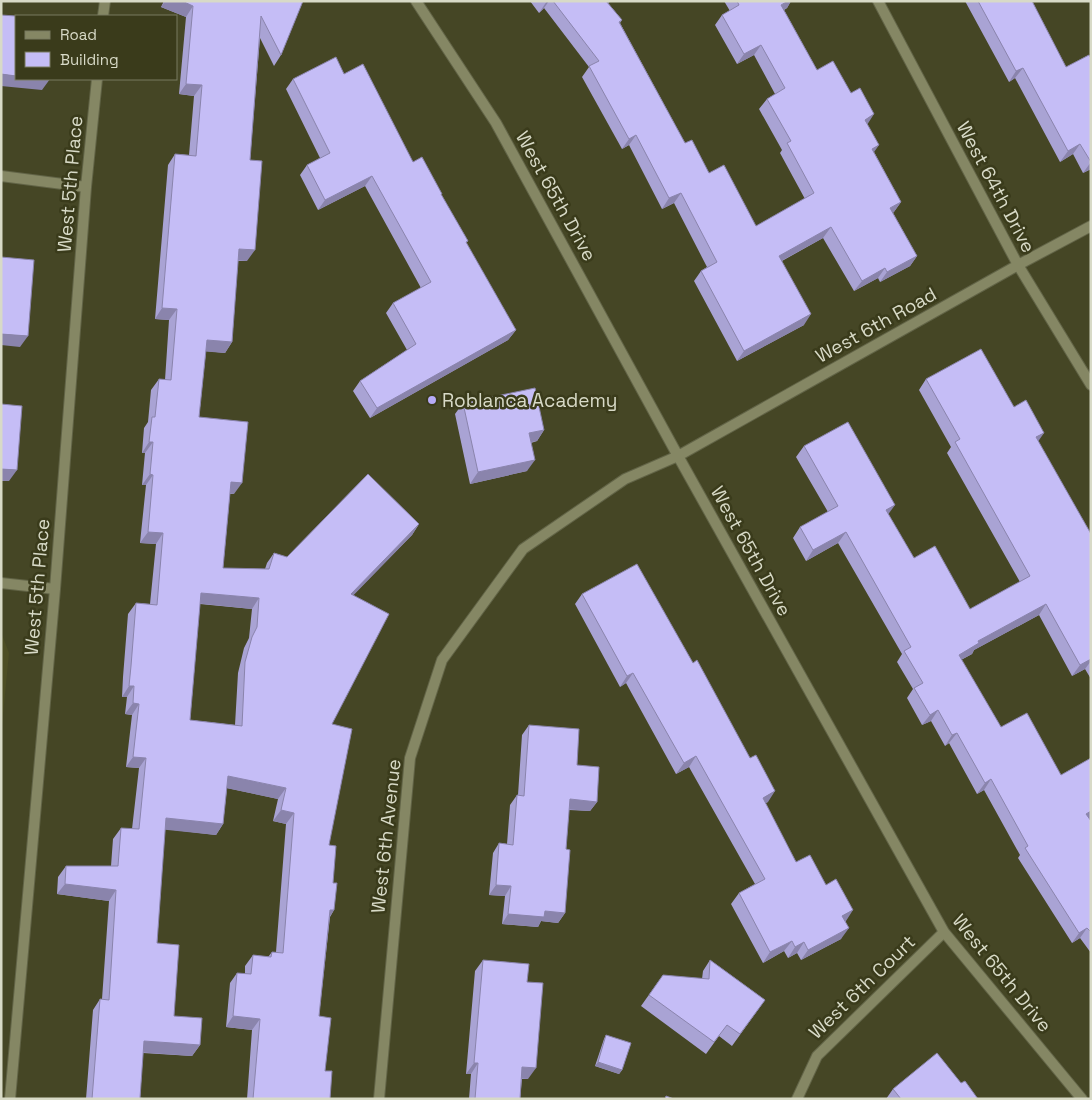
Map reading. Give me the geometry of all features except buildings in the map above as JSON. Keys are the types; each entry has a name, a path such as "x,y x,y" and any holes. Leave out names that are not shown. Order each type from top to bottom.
{"street":[{"path":"103,15 105,1"},
{"name":"West 65th Drive","path":"416,1 496,123 678,456 944,932 1082,1099"},
{"name":"West 64th Drive","path":"878,1 1018,265 1091,385"},
{"name":"West 5th Place","path":"10,1099 55,589 86,187 97,80"},
{"path":"1,176 86,187"},
{"name":"West 6th Road","path":"678,456 1091,226"},
{"name":"West 6th Avenue","path":"379,1099 410,758 442,660 523,549 625,479 678,456"},
{"path":"1,583 55,589"},
{"name":"West 6th Court","path":"797,1099 817,1056 944,932"}],"shaded area":[{"path":"1,632 9,653 1,736"}],"place":[{"name":"Roblanca Academy","path":"432,400"}]}
